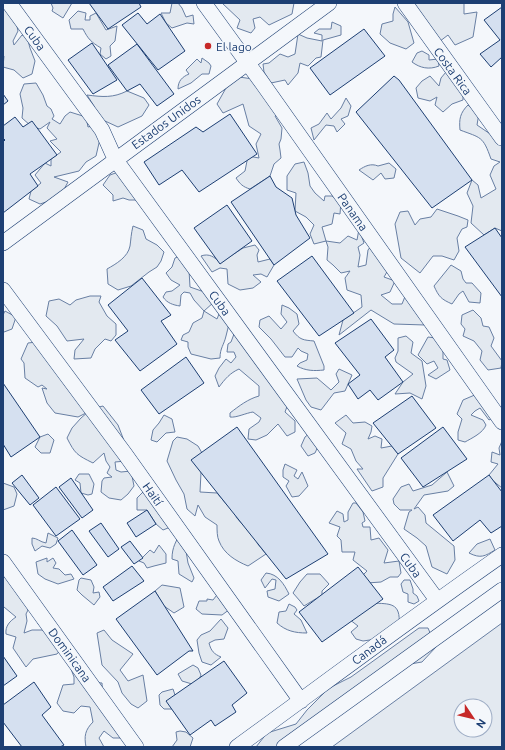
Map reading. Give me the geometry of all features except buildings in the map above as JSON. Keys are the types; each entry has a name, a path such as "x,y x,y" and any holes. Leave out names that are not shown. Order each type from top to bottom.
{"street":[{"name":"Cuba","path":"9,3 102,130 116,159 437,600"},
{"name":"Panama","path":"204,3 502,422"},
{"name":"Estados Unidos","path":"3,243 329,3"},
{"name":"Costa Rica","path":"405,3 502,138"},
{"name":"Haití","path":"3,290 125,454 301,701"},
{"name":"Canadá","path":"237,747 437,600 502,556"},
{"name":"Dominicana","path":"3,562 136,747"},
{"path":"284,747 502,590"}],"shaded area":[{"path":"51,3 72,3 63,18 52,11 53,8"},
{"path":"172,3 178,3 186,17 193,15 194,24 187,23 172,28 166,23 161,13 170,13"},
{"path":"222,3 294,3 292,14 269,25 260,17 253,19 255,28 251,33 237,28 240,20"},
{"path":"412,3 464,3 464,14 477,12 473,37 455,45 448,35 435,45"},
{"path":"3,7 16,22 18,31 13,41 14,45 22,35 27,37 35,61 32,74 23,78 14,70 3,67"},
{"path":"395,7 408,22 414,43 406,49 390,43 380,34 382,24 393,21"},
{"path":"78,11 86,13 85,20 90,20 90,16 96,13 106,30 117,26 115,41 110,46 111,56 106,59 100,54 101,48 90,40 83,29 71,29 69,20"},
{"path":"332,22 341,26 341,35 323,40 321,57 316,58 308,66 300,63 298,73 288,85 285,80 271,83 264,72 263,64 269,63 280,54 288,57 295,54 298,34 307,38 322,41 322,35 314,33 319,29 331,29"},
{"path":"422,51 429,55 429,60 438,59 439,66 425,68 412,62 417,53"},
{"path":"202,58 211,66 209,74 202,74 191,83 178,89 181,80 184,76 189,74 186,70 197,59 201,63"},
{"path":"446,72 463,90 463,100 452,104 443,112 435,105 437,97 430,101 418,98 416,88 422,81 430,76 439,86 441,78"},
{"path":"239,77 260,80 282,111 275,116 282,128 279,144 281,158 274,164 270,176 250,189 242,185 236,178 245,171 248,156 259,158 256,144 261,134 249,126 243,104 223,113 217,104 226,88"},
{"path":"36,83 47,106 51,109 54,116 52,119 60,124 65,116 70,112 86,117 88,127 92,126 102,130 96,156 86,162 79,171 54,177 68,182 62,193 52,200 40,204 29,199 31,191 41,183 35,175 45,163 51,166 51,159 61,152 50,141 57,139 47,128 50,122 40,129 31,126 22,118 23,108 20,94 24,84"},
{"path":"127,91 144,98 149,105 142,116 118,127 105,121 96,122 94,106 87,95 108,96 117,95"},
{"path":"346,98 351,106 348,116 341,119 345,124 337,132 334,126 326,125 314,140 311,128 319,124 327,113 331,119 341,108"},
{"path":"468,105 479,113 477,125 502,142 502,231 495,228 484,235 471,223 473,206 467,193 472,180 478,185 481,198 496,189 490,175 494,166 500,162 491,159 486,146 480,139 460,130 461,116"},
{"path":"304,162 308,173 310,186 315,193 324,201 325,196 332,196 341,201 340,214 334,213 332,224 322,227 326,241 314,244 310,234 314,225 306,217 295,211 296,193 287,190 287,176 295,164"},
{"path":"389,163 396,169 394,178 385,179 381,173 373,180 359,170 368,165 378,166"},
{"path":"121,171 137,200 123,198 113,201 113,195 103,185 110,175"},
{"path":"437,209 468,220 467,227 462,229 457,238 459,251 454,260 442,256 433,256 420,273 401,258 395,224 400,212 408,211 415,225 420,219 431,217"},
{"path":"133,226 143,230 146,239 157,245 164,252 157,267 131,286 118,290 108,284 107,269 127,254 130,246"},
{"path":"359,229 364,243 358,247 360,255 358,267 366,265 368,250 374,242 391,265 384,277 395,281 390,292 381,295 392,304 402,304 406,294 425,325 394,324 371,310 339,335 343,320 362,307 361,295 347,290 345,278 350,271 341,273 327,260 328,247 326,241 340,243 348,236 357,240"},
{"path":"255,245 259,250 257,255 258,262 270,259 274,265 267,277 261,274 253,275 261,282 253,288 240,290 228,284 227,269 220,268 212,272 201,256 212,256 220,263 243,248"},
{"path":"180,256 189,270 190,287 213,295 214,302 204,311 190,293 184,292 181,295 180,306 166,301 163,297 166,292 172,291 180,285 171,280 166,273 172,267 175,258"},
{"path":"451,265 461,271 463,279 466,283 472,283 481,293 480,303 469,302 463,291 452,304 439,295 434,286"},
{"path":"90,296 101,296 99,302 107,316 116,324 116,335 111,341 105,339 95,349 91,358 74,359 75,350 84,339 67,341 57,326 46,316 49,301 59,299 70,305 76,300"},
{"path":"282,305 297,314 299,324 293,331 302,339 314,341 324,366 324,370 310,370 297,366 307,360 308,354 298,348 292,357 285,357 271,339 259,327 260,320 269,316 281,329 287,322 281,314"},
{"path":"221,309 231,316 220,358 211,359 191,354 188,347 188,342 181,340 183,335 189,332 193,323 202,318 204,311 217,319"},
{"path":"473,310 481,318 483,326 489,327 494,338 491,346 502,361 501,368 488,370 480,360 482,351 474,341 463,336 465,329 461,324 462,315"},
{"path":"5,311 16,317 12,329 3,332 3,315"},
{"path":"234,334 288,404 285,412 295,421 295,432 287,436 278,424 267,435 256,440 248,439 249,429 259,422 261,418 253,412 230,417 230,413 247,401 259,396 259,386 239,369 228,376 219,387 215,376 219,368 226,359 231,363 236,357 234,352 227,352 228,344 231,342"},
{"path":"406,336 413,342 411,353 422,361 426,386 422,399 410,393 395,394 403,382 413,374 396,362 395,358 398,351 398,338"},
{"path":"428,337 443,339 443,359 447,360 450,370 436,379 428,375 438,368 434,361 427,364 418,355"},
{"path":"45,341 91,409 103,406 118,425 128,451 126,461 115,462 116,470 121,472 131,471 134,486 121,500 109,498 101,492 102,481 104,478 112,477 107,473 110,467 106,461 104,453 93,463 77,454 67,438 72,428 88,412 78,417 55,413 47,403 42,388 47,389 42,385 38,387 25,378 24,363 21,359 28,343"},
{"path":"339,369 352,375 345,391 334,393 321,410 311,407 306,400 297,379 317,378 331,390 339,382 336,374"},
{"path":"477,394 494,417 489,420 480,408 475,411 471,415 483,420 486,425 485,428 465,442 458,440 458,432 462,419 457,414 463,400"},
{"path":"164,415 172,419 175,432 166,433 157,442 151,440 153,430"},
{"path":"346,415 353,423 365,422 372,426 368,439 375,436 382,439 381,448 392,446 398,454 383,478 383,487 372,491 357,469 363,469 356,461 351,449 342,444 346,433 335,423"},
{"path":"310,433 320,442 315,453 308,456 301,446 305,437"},
{"path":"48,434 54,440 50,453 41,453 35,447 40,437"},
{"path":"177,437 187,439 198,446 202,453 200,492 217,493 228,506 239,511 236,517 244,526 261,531 257,543 266,554 248,566 235,559 224,550 218,539 217,525 205,517 198,505 195,516 187,509 184,494 167,461 173,441"},
{"path":"502,441 502,488 492,480 489,475 498,464 491,462 492,452 500,455 499,448"},
{"path":"285,464 297,470 294,476 298,479 302,472 308,486 299,496 292,497 286,486 289,481 283,477"},
{"path":"447,472 454,486 448,491 424,495 414,509 418,507 425,515 426,523 454,546 455,560 447,574 432,567 426,546 404,529 409,512 412,510 400,510 394,504 393,499 401,487 409,484 413,491 432,485"},
{"path":"79,474 89,474 94,484 92,494 88,495 81,493 80,483 75,480"},
{"path":"3,483 14,487 17,494 14,506 3,510"},
{"path":"145,490 173,526 163,530 156,524 147,510 137,510 137,498"},
{"path":"353,503 356,503 363,512 365,521 362,523 363,527 370,527 371,540 379,538 388,550 384,563 399,561 401,573 398,577 390,577 381,582 367,583 362,576 367,571 353,560 355,552 342,552 341,540 337,536 340,527 329,523 337,511 343,514 344,522 348,520 348,512"},
{"path":"182,531 188,563 194,578 192,582 179,574 178,561 172,559 176,541"},
{"path":"48,533 58,538 56,544 50,548 42,546 35,551 32,544 32,538 46,543"},
{"path":"490,539 495,550 483,556 477,556 469,553 477,544"},
{"path":"159,545 166,554 166,563 147,568 144,563 139,561 150,550 154,553"},
{"path":"47,558 47,562 53,558 56,563 53,568 59,569 65,575 71,574 74,579 58,584 45,579 38,574 36,562"},
{"path":"8,571 28,600 28,610 26,614 27,621 24,633 32,630 46,630 38,624 39,613 61,649 57,654 33,659 26,667 13,648 16,637 6,634 8,624 16,617 4,607 3,608 3,577 5,577"},
{"path":"266,573 277,577 283,583 289,594 279,601 268,597 267,591 275,589 276,580 272,579 265,588 261,580"},
{"path":"307,574 320,574 329,584 322,591 322,595 304,606 293,593"},
{"path":"81,578 91,580 94,587 93,593 99,592 100,597 94,605 77,590 79,580"},
{"path":"404,580 410,580 413,593 417,596 419,601 414,604 408,602 408,594 403,592 401,584"},
{"path":"162,585 180,588 184,607 174,613 164,606 155,591"},
{"path":"220,591 230,609 222,615 202,614 196,609 199,601 207,601 207,599 213,600"},
{"path":"372,603 389,604 396,608 399,617 399,625 383,638 363,641 356,639 351,632 358,626 345,616"},
{"path":"289,604 297,610 294,614 301,620 307,633 291,631 277,623 279,612 286,611"},
{"path":"221,619 228,628 224,639 215,640 209,643 213,652 221,657 211,665 202,662 197,640 201,635 210,631"},
{"path":"502,623 502,747 332,747"},
{"path":"419,628 428,628 436,647 422,662 404,665 283,747 256,747 267,733 296,724 307,710 329,688 351,677"},
{"path":"104,630 112,640 133,654 120,670 128,681 143,675 147,701 138,708 131,704 122,693 118,682 102,665 97,633"},
{"path":"193,665 198,668 201,675 197,684 182,681 178,674"},
{"path":"71,669 88,682 102,683 103,702 123,738 113,738 104,731 99,738 104,747 86,747 86,733 93,722 90,707 81,706 74,713 63,711 57,703 63,685 74,684 74,677"},
{"path":"173,689 175,695 175,709 164,709 160,705 159,695 162,692"},
{"path":"176,732 186,732 193,738 190,747 172,747 177,740"}],"place":[{"name":"El lago","path":"208,46"}]}
